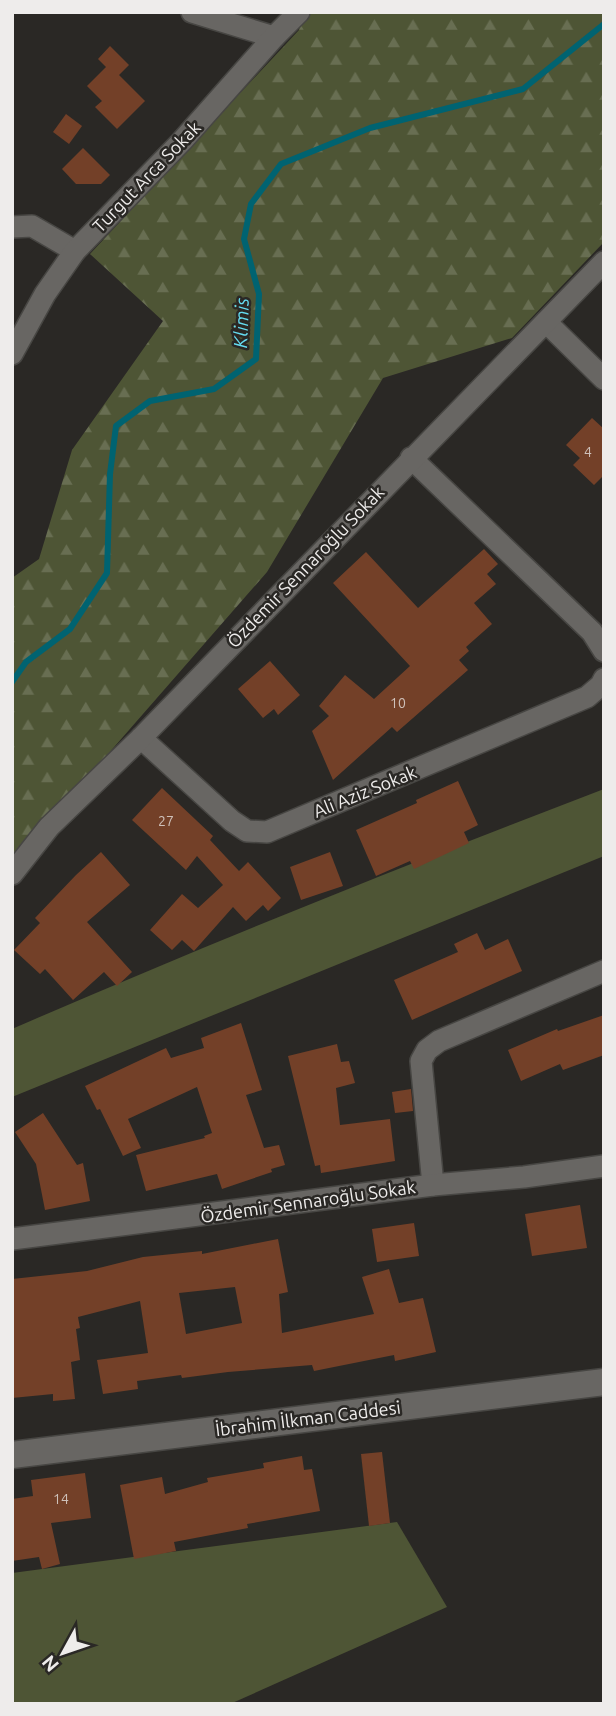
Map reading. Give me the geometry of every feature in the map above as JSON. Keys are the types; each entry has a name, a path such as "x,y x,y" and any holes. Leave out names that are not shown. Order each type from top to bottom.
{"street":[{"path":"192,12 274,37"},
{"name":"Turgut Arca Sokak","path":"12,354 45,294 75,251 182,141 299,12"},
{"path":"12,227 32,226 75,251"},
{"name":"Özdemir Sennaroğlu Sokak","path":"12,874 49,827 141,738 604,262"},
{"path":"546,322 604,379"},
{"path":"411,458 592,632 604,651"},
{"name":"Ali Aziz Sokak","path":"141,738 232,821 247,831 267,832 587,697 604,679"},
{"path":"433,1185 421,1061 427,1051 439,1041 604,971"},
{"name":"Özdemir Sennaroğlu Sokak","path":"12,1239 604,1166"},
{"name":"İbrahim İlkman Caddesi","path":"12,1455 604,1382"}],"green space":[{"path":"304,12 604,12 604,242 512,338 383,378 267,572 12,864 12,578 39,559 72,450 163,321 90,254 299,30"},
{"path":"604,789 604,856 12,1097 12,1029 306,906"},
{"path":"397,1522 447,1607 230,1704 12,1704 12,1573"}],"building":[{"path":"110,46 129,65 119,75 145,101 117,129 95,107 102,101 87,86 106,67 98,59"},
{"path":"66,114 82,126 69,144 53,132"},
{"path":"83,148 110,175 101,184 76,184 62,169"},
{"path":"592,418 604,429 604,475 594,485 573,465 580,458 566,445"},
{"path":"484,549 498,564 487,574 496,584 474,603 492,624 466,647 469,651 459,660 468,670 397,732 392,727 333,780 312,731 329,716 319,706 345,675 374,699 410,666 333,583 366,552 418,608"},
{"path":"270,661 300,695 278,715 274,709 263,718 238,689"},
{"path":"458,781 478,825 464,832 469,843 414,869 410,861 376,876 356,830"},
{"path":"162,788 213,836 210,840 239,871 248,862 281,898 268,911 263,905 246,921 233,907 194,951 182,940 172,950 150,930 182,894 198,908 223,885 197,856 186,870 132,820"},
{"path":"101,852 130,885 87,922 132,972 117,986 104,972 73,1000 45,969 40,974 14,950 40,923 35,918"},
{"path":"330,852 343,886 301,900 290,867"},
{"path":"477,933 485,950 508,939 522,971 412,1020 394,980 458,952 454,944"},
{"path":"604,1015 604,1055 563,1070 560,1064 521,1081 508,1050 557,1029 558,1031"},
{"path":"241,1023 262,1090 246,1095 264,1148 279,1145 285,1165 222,1189 217,1174 146,1191 136,1155 205,1138 204,1136 212,1133 197,1087 128,1119 141,1148 123,1156 100,1109 97,1110 85,1086 166,1048 171,1058 204,1048 201,1038"},
{"path":"337,1044 341,1062 349,1061 355,1083 336,1088 340,1125 390,1119 395,1161 321,1173 320,1165 315,1166 288,1056"},
{"path":"411,1089 413,1111 395,1113 392,1092"},
{"path":"43,1113 77,1165 83,1163 90,1201 45,1210 36,1164 15,1132"},
{"path":"580,1205 587,1248 532,1256 525,1214"},
{"path":"414,1223 419,1256 377,1262 372,1229"},
{"path":"278,1239 288,1292 279,1294 282,1333 374,1314 362,1277 389,1269 399,1303 423,1298 436,1352 395,1361 394,1355 314,1371 312,1365 182,1378 181,1375 137,1381 138,1389 103,1394 97,1360 148,1353 140,1301 78,1317 80,1328 76,1329 80,1360 71,1362 75,1399 53,1401 53,1394 12,1398 12,1279 87,1271 143,1257 202,1251 202,1254","holes":["235,1287 242,1323 186,1334 179,1293"]},
{"path":"382,1452 390,1523 369,1526 361,1454"},
{"path":"302,1456 304,1470 312,1469 320,1511 247,1524 248,1528 174,1542 176,1551 134,1559 120,1485 162,1477 165,1494 208,1482 207,1478 264,1468 263,1463"},
{"path":"85,1473 91,1518 51,1523 60,1564 42,1569 39,1557 12,1561 12,1499 33,1496 31,1480"}],"waterway":[{"name":"Klimis","path":"12,682 26,662 70,629 107,573 110,474 116,426 150,401 214,389 256,359 259,294 244,239 251,204 281,164 370,128 523,89 604,24"}]}
